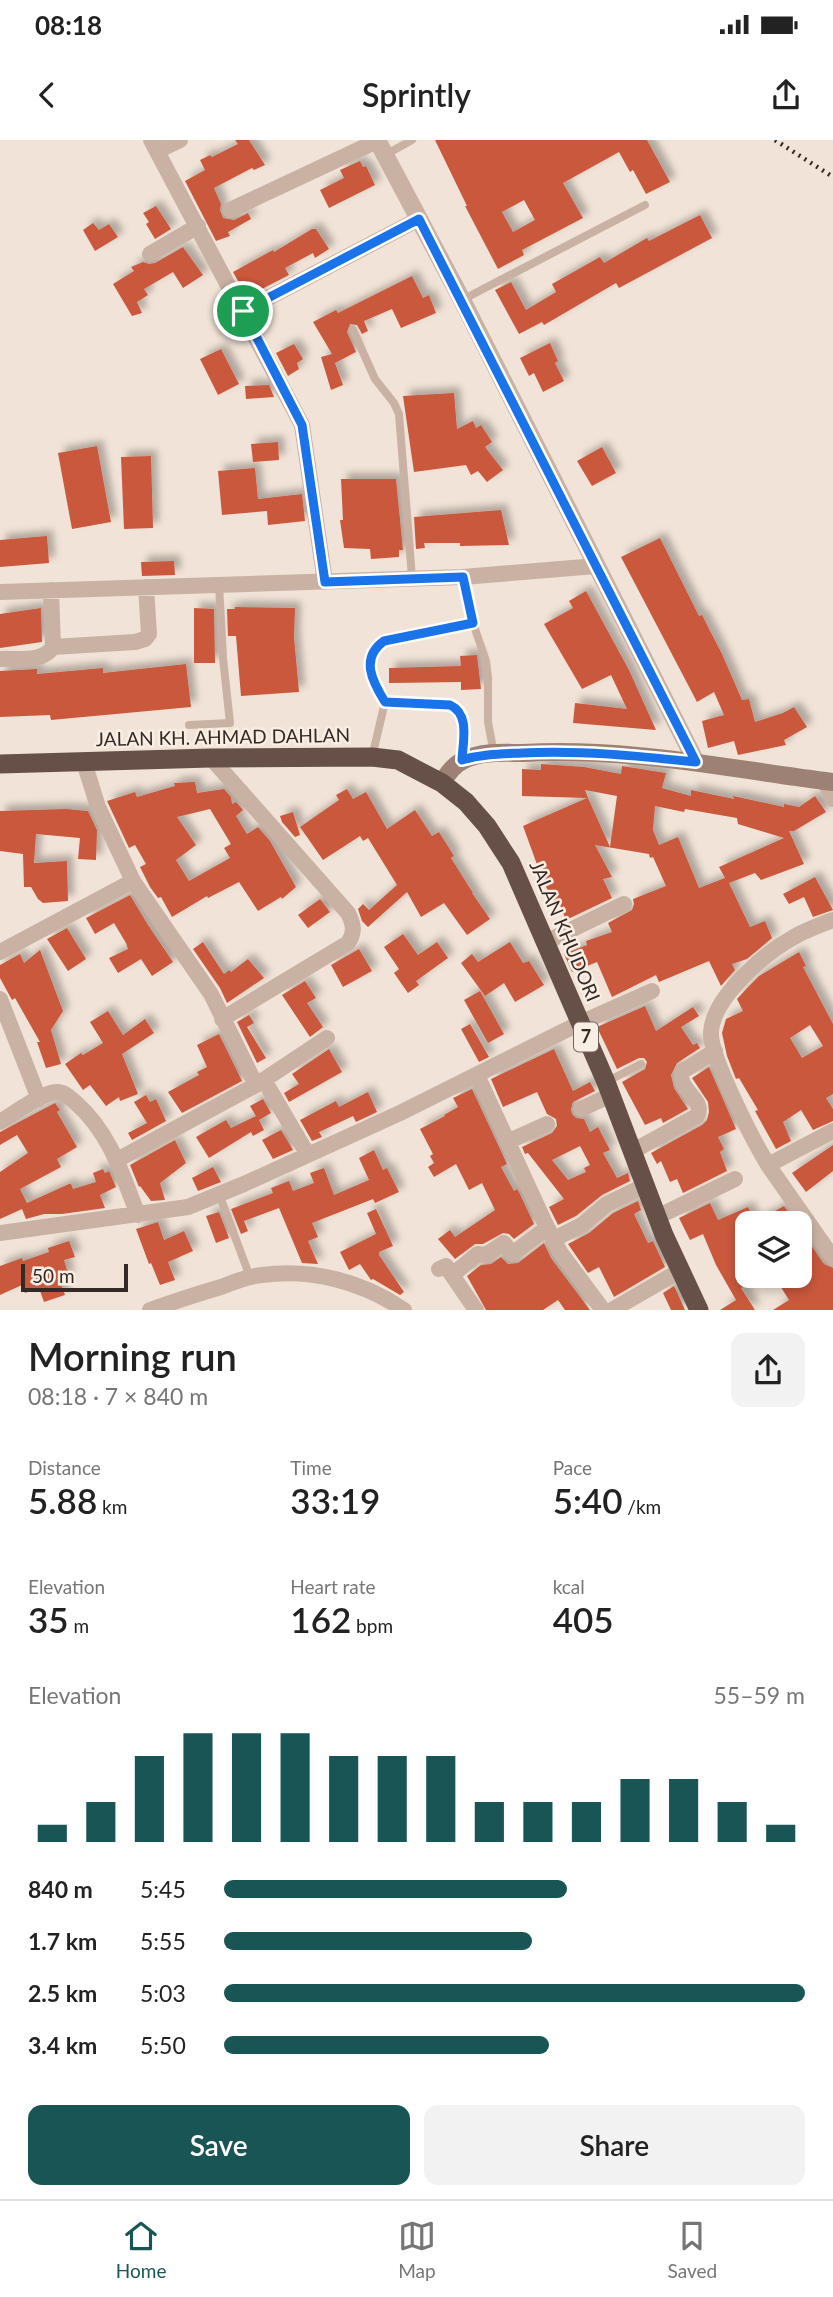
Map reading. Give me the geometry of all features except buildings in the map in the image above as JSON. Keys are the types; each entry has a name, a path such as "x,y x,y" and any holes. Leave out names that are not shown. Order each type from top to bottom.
{"highway":[{"name":"JALAN KH. AHMAD DAHLAN","path":"0,765 211,758 372,757 398,760 442,782"},
{"name":"JALAN KHUDORI","path":"442,782 466,802 511,863 608,1089 657,1217 699,1310"}],"main road":[{"path":"442,782 462,760 494,754 558,751 696,762 829,781"}],"street":[{"path":"180,140 154,145 302,425 325,582"},
{"path":"230,210 380,145 462,300 696,762"},
{"path":"243,311 419,219"},
{"path":"150,254 198,226"},
{"path":"0,592 463,577 596,566"},
{"path":"0,659 43,657 53,647 145,639 149,634 146,587"},
{"path":"51,590 53,647"},
{"path":"211,758 348,913 354,925 353,935 348,943 222,1019"},
{"path":"84,762 98,807 133,881 211,994 222,1019 260,1083 308,1155"},
{"path":"829,781 833,799"},
{"path":"0,951 133,881"},
{"path":"546,942 624,904"},
{"path":"833,919 780,946 722,1000 715,1012 710,1034 748,1128 768,1165 833,1258"},
{"path":"0,1233 188,1207 308,1155 652,991"},
{"path":"0,999 39,1099"},
{"path":"117,1160 260,1083 327,1038"},
{"path":"633,1151 699,1113 699,1106 681,1082 681,1076 683,1071 715,1051"},
{"path":"477,1075 550,1234 574,1273 603,1310"},
{"path":"581,1109 608,1089"},
{"path":"0,1122 39,1099 57,1092 66,1094 97,1126 117,1160 138,1216"},
{"path":"507,1142 547,1124"},
{"path":"768,1165 833,1131"},
{"path":"657,1217 735,1179"},
{"path":"476,1310 446,1272 478,1254 486,1255 504,1243 512,1254 550,1234 582,1225 607,1204 646,1185"},
{"path":"612,1310 681,1270"},
{"path":"149,1310 260,1275 281,1274 337,1279 373,1291 404,1310"}],"lane":[{"path":"380,145 412,140"},
{"path":"462,300 645,205"},
{"path":"353,330 375,379 394,402 399,414 412,579"},
{"path":"463,577 473,623 486,661 488,722 494,754"},
{"path":"189,725 230,723 219,585"},
{"path":"372,757 385,702 375,687 371,671 370,659 375,648 384,641 395,638 473,623"},
{"path":"385,702 454,706 463,721 462,760"},
{"path":"608,1089 641,1064"},
{"path":"219,1194 250,1278"}],"railway":[{"path":"775,140 833,177"}],"route":[{"path":"419,219 696,762 558,751 480,755 462,760 464,729 458,709 450,705 385,702 375,687 371,671 370,659 375,648 384,641 395,638 473,623 463,577 325,582 302,425 243,311 419,219"}]}
